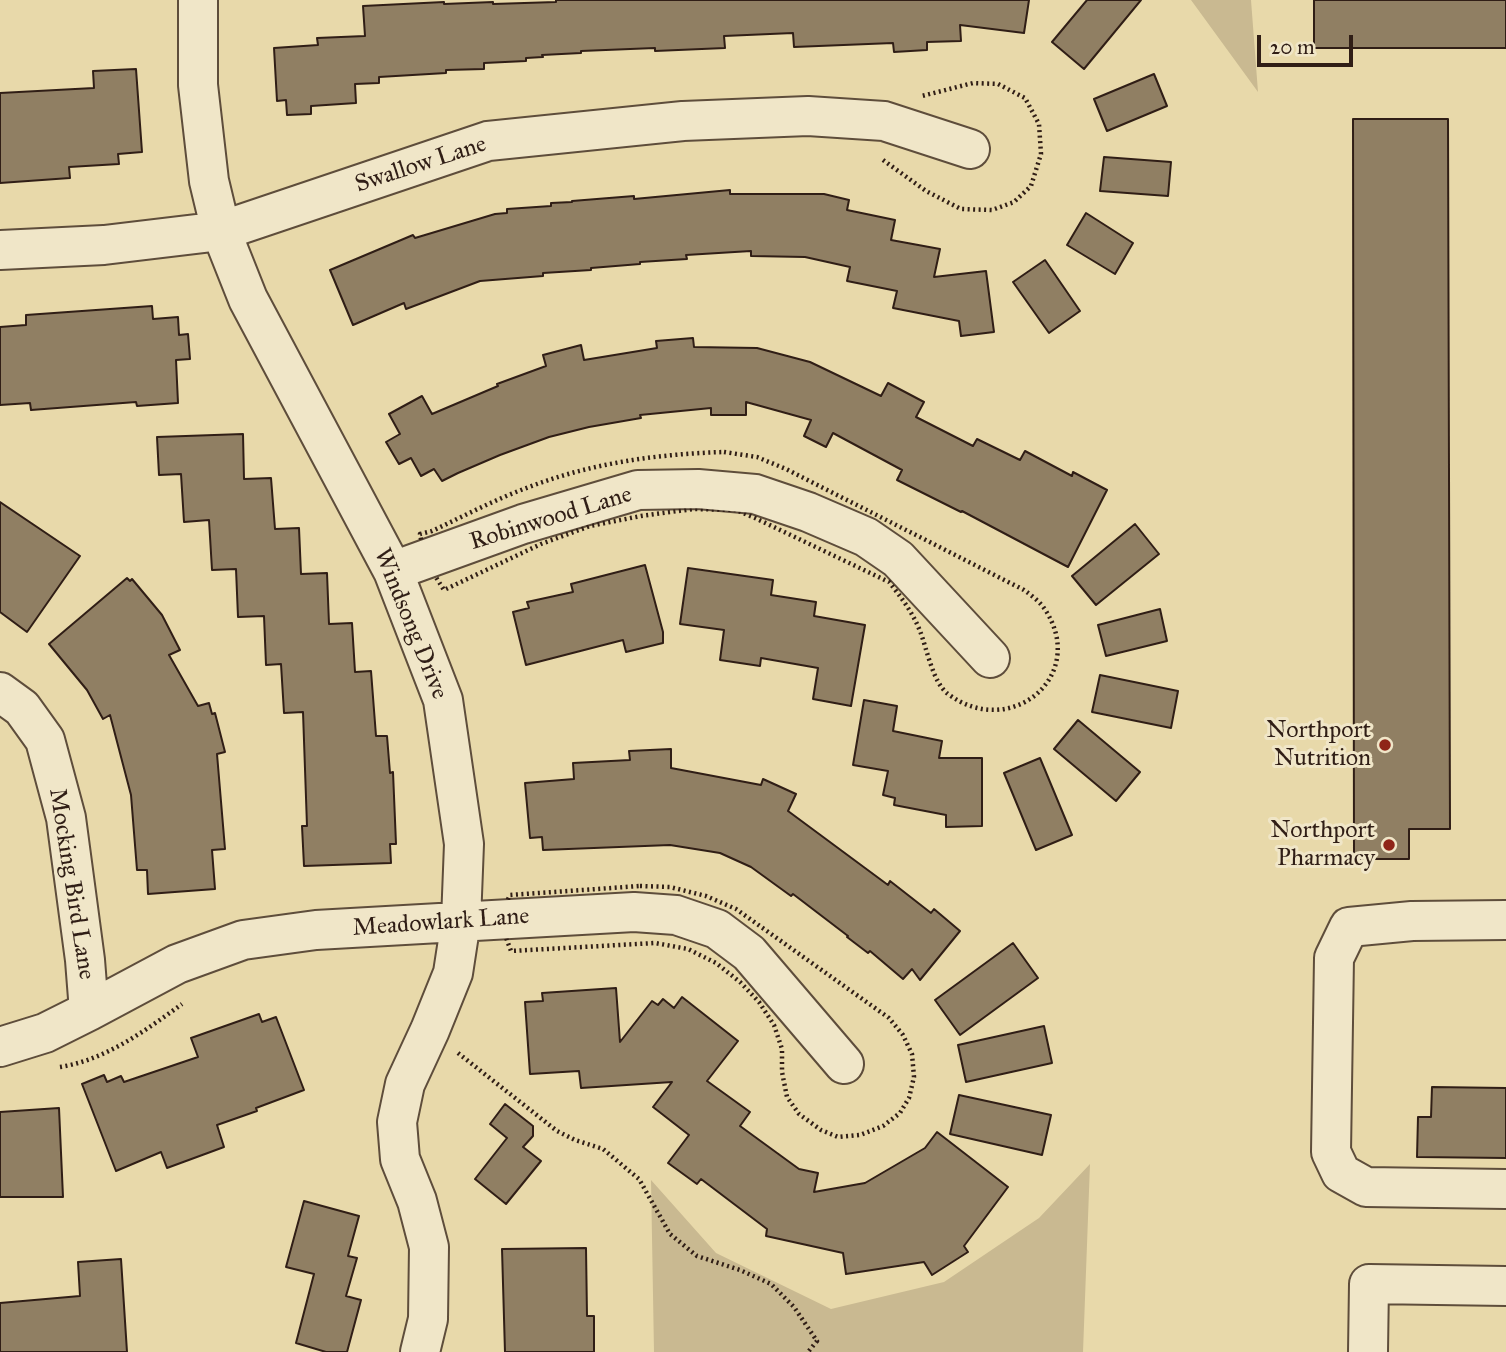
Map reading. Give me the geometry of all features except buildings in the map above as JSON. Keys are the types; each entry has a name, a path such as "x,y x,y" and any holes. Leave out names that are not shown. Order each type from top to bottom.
{"street":[{"name":"Windsong Drive","path":"198,0 198,85 209,181 221,231 248,299 409,566 443,700 464,844 461,921 453,974 405,1084 397,1122 400,1159 417,1201 429,1247 428,1319 420,1352"},
{"name":"Swallow Lane","path":"0,250 104,245 221,231 488,141 683,121 808,116 884,121 970,149"},
{"name":"Robinwood Lane","path":"409,566 523,524 638,490 698,489 755,494 855,532 898,559 990,659"},
{"name":"Mocking Bird Lane","path":"0,692 22,708 45,740 66,818 89,1011"},
{"name":"Meadowlark Lane","path":"0,1047 45,1033 177,964 243,940 316,930 634,912 676,915 717,929 749,953 844,1064"},
{"path":"1506,920 1412,921 1349,927 1334,958 1331,1152 1341,1173 1366,1187 1506,1189"},
{"path":"1368,1352 1369,1284 1506,1286"}],"path":[{"path":"724,452 757,457 786,469 1024,590 1043,605 1055,628 1059,648 1055,668 1046,685 1029,700 1012,709 988,711 966,704 946,693 933,670 920,630 903,599 889,582 736,510 692,509 590,526 541,544 444,590 409,566 421,534 528,488 612,463 678,454 724,452"},
{"path":"640,886 670,887 706,896 736,909 889,1018 903,1035 912,1054 914,1077 909,1098 900,1114 883,1126 860,1135 838,1137 821,1130 799,1114 787,1097 782,1072 782,1049 774,1025 759,1002 716,963 688,949 655,943 511,951 499,919 510,895 640,886"},
{"path":"430,1030 557,1131 603,1149 639,1179 670,1234 697,1256 740,1270 771,1284 794,1307 817,1341 808,1352"}],"shaded area":[{"path":"1191,0 1251,0 1258,92"},
{"path":"1090,1164 1083,1352 654,1352 651,1180 716,1253 831,1309 944,1282 1039,1218"}],"place":[{"name":"Northport Nutrition","path":"1385,745"},
{"name":"Northport Pharmacy","path":"1389,845"}]}
